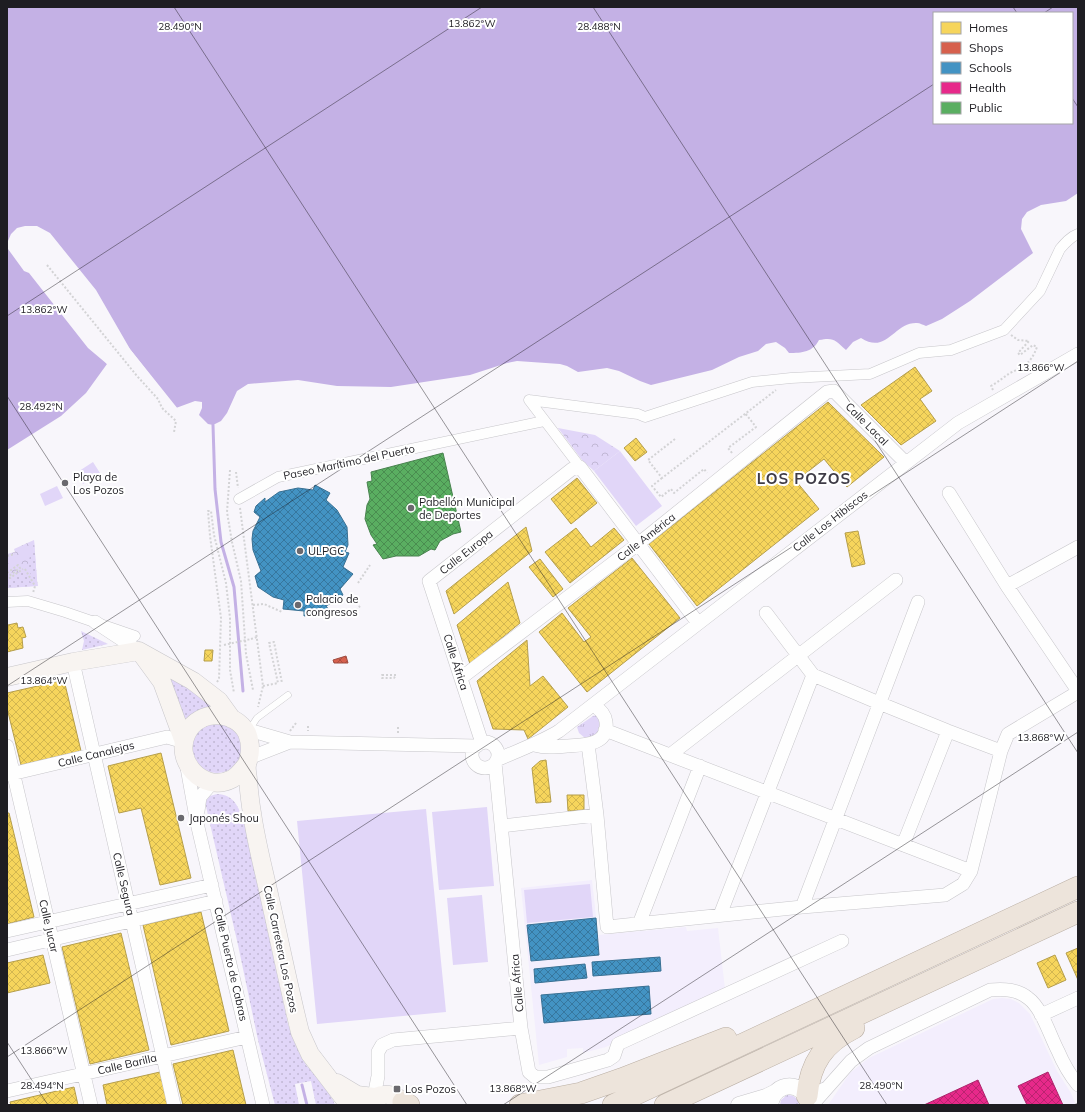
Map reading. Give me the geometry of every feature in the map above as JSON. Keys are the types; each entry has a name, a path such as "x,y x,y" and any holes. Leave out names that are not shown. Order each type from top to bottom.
{"highway":[{"path":"613,1105 1078,887"},
{"path":"665,1105 1078,912"},
{"path":"809,1102 808,1084 815,1063 830,1043 849,1030 918,994 945,974"},
{"path":"520,1105 581,1093 621,1079 808,1006 843,997"}],"main road":[{"path":"137,643 162,682 184,742"},
{"path":"7,677 73,662 137,643 193,680 244,724 250,741 248,761 240,773 231,779 217,782"},
{"path":"244,724 222,715 212,715 202,718 187,732 183,751 185,760 190,769 196,775 204,780 217,782 235,791 252,814"},
{"name":"Calle Carretera Los Pozos","path":"248,761 252,814 300,1032 310,1054 328,1076"},
{"path":"328,1076 344,1101"},
{"path":"328,1076 344,1089 370,1101 380,1095 390,1095 398,1098 406,1104"}],"street":[{"path":"698,623 528,400 638,414 645,417 752,382 791,378 870,374 919,353 951,350 1004,330 1040,291 1060,249 1070,238 1078,234"},
{"name":"Calle Los Hibiscos","path":"531,745 560,731 905,462 958,423 1078,354"},
{"name":"Calle Lacal","path":"827,392 834,391 905,462"},
{"name":"Calle América","path":"461,678 638,544 827,392"},
{"name":"Paseo Marítimo del Puerto","path":"239,499 278,477 544,421"},
{"name":"Calle Europa","path":"429,581 572,469 580,467"},
{"path":"588,744 597,815 607,927 802,907 945,895 963,884 971,871 1001,751 1008,734 1078,692 1007,586 949,493"},
{"path":"1007,586 1078,547"},
{"path":"670,755 896,580"},
{"name":"Calle África","path":"429,581 484,745"},
{"path":"7,602 28,601 95,622 137,643"},
{"path":"802,907 918,602"},
{"path":"766,613 814,675 880,704 1001,751"},
{"name":"Calle Segura","path":"73,662 174,1105"},
{"path":"720,915 814,675"},
{"path":"244,724 291,736 437,745 531,745 543,748 588,744 598,741 602,736 608,699 613,690"},
{"path":"593,705 602,712 605,724"},
{"path":"605,724 670,755 971,871"},
{"path":"903,845 948,731"},
{"path":"248,761 291,736"},
{"name":"Calle Canalejas","path":"10,774 166,737 184,742"},
{"path":"437,745 473,760 478,766 492,764 531,745"},
{"path":"473,760 473,752 484,745"},
{"path":"484,745 497,752 492,764"},
{"name":"Calle Jucar","path":"7,746 10,774 48,922 91,1105"},
{"name":"Calle Puerto de Cabras","path":"185,760 197,823 263,1105"},
{"name":"Calle África","path":"492,764 490,773 498,790 502,826 521,1028 529,1072 535,1077 548,1077 608,1060 614,1056 618,1044 842,941"},
{"path":"639,924 700,766"},
{"name":"Calle Puerto de Cabras","path":"197,823 200,797 217,782"},
{"path":"502,826 597,815"},
{"path":"7,931 212,885"},
{"path":"7,950 216,901"},
{"path":"739,1105 766,1097 773,1099 782,1087 794,1086 802,1090 809,1102 827,1088 851,1061 869,1048 990,990 1003,989 1016,991 1029,998 1037,1008 1058,1053 1078,1085"},
{"path":"1041,1015 1078,998"},
{"path":"370,1101 378,1081 378,1052 382,1044 393,1040 521,1028"},
{"name":"Calle Barilla","path":"7,1091 247,1037"}],"lane":[{"path":"244,724 288,696"}],"path":[{"path":"47,265 137,376 158,399 162,408 176,421 174,432"},
{"path":"991,386 1029,363 1037,347 1033,345 1020,355 1018,353 1029,341 1018,340 1004,330"},
{"path":"707,473 704,470 674,493 671,489 661,497 652,486 791,378"},
{"path":"732,453 728,448 756,427 745,414"},
{"path":"662,478 648,460 675,439"},
{"path":"230,470 227,512 241,581 246,654 253,690"},
{"path":"236,472 263,686 244,724"},
{"path":"214,687 219,680 221,618 208,511 211,511 214,535 226,584 230,618 230,670 234,693"},
{"path":"7,556 15,554"},
{"path":"7,573 18,565 20,568 8,578"},
{"path":"358,583 370,565"},
{"path":"8,578 24,569 35,586"},
{"path":"349,602 353,598"},
{"path":"253,605 264,604 282,612"},
{"path":"356,610 360,606"},
{"path":"220,646 257,637"},
{"path":"263,686 278,683 269,643 274,642 282,683"},
{"path":"382,675 396,675 394,678 382,678 382,675"},
{"path":"291,736 296,723"},
{"path":"398,727 398,734"}],"shaded area":[{"path":"7,7 1078,7 1078,193 1066,201 1041,205 1027,212 1022,219 1021,229 1033,253 970,301 942,319 926,326 918,323 909,324 877,343 861,338 853,342 846,350 831,339 819,340 814,347 807,351 798,353 789,353 785,348 776,342 766,344 758,351 739,357 712,370 651,385 619,371 607,368 578,372 560,364 517,361 470,375 391,387 337,386 298,380 248,384 237,391 227,413 221,421 213,425 208,424 199,415 202,408 202,402 195,401 176,408 43,238 39,235 27,233 17,243 20,256 107,364 86,393 61,416 7,450"},
{"path":"592,880 598,935 686,927 687,931 718,928 725,989 606,1047 583,1053 583,1048 567,1049 567,1057 539,1065 521,888"},
{"path":"993,999 1011,999 1019,1003 1030,1014 1057,1071 1071,1093 1076,1105 828,1105 850,1073 869,1058"}],"green space":[{"path":"558,428 595,435 620,451 594,471 582,460"},
{"path":"620,451 662,506 636,526 594,471"},
{"path":"93,462 100,473 83,484 76,473"},
{"path":"57,486 63,498 45,506 40,494"},
{"path":"34,540 38,586 7,588 7,554 15,552 14,549"},
{"path":"34,540 37,581 38,586 27,568"},
{"path":"23,570 33,586 7,588 7,581"},
{"path":"81,631 108,644 82,650 84,641"},
{"path":"167,672 217,707 183,726"},
{"path":"597,715 600,720 600,730 593,737 585,738 579,733 577,727 593,716"},
{"path":"217,723 226,725 237,734 242,748 240,757 231,768 217,773 208,771 197,762 192,748 194,739 203,728"},
{"path":"217,794 228,796 232,799 238,807 244,822 288,1024 296,1046 306,1065 322,1083 335,1105 316,1105 311,1081 295,1084 299,1105 275,1105 258,1040 205,802 210,796"},
{"path":"487,807 494,886 439,890 432,812"},
{"path":"426,809 446,1012 317,1024 297,821"},
{"path":"590,884 593,917 527,923 524,890"},
{"path":"482,895 488,962 453,965 447,898"},
{"path":"787,1095 795,1097 798,1100 799,1105 780,1105 781,1100"}],"pier":[{"path":"37,226 50,233 96,290 130,349 178,409 175,409 41,239 35,235 27,235 21,240 19,247 21,255 109,364 107,364 88,348 29,273 24,271 8,249 8,241 11,234 17,228"}],"building: Homes":[{"path":"915,367 932,391 920,399 936,421 901,445 861,405"},
{"path":"828,402 884,457 847,487 824,459 796,481 819,509 697,606 649,544"},
{"path":"636,438 647,452 635,461 624,448"},
{"path":"577,478 597,503 571,524 551,499"},
{"path":"526,527 532,551 454,614 446,591"},
{"path":"576,528 591,547 614,528 624,540 570,583 545,552"},
{"path":"858,531 865,564 852,567 845,533"},
{"path":"632,558 680,618 587,692 539,632 562,613 584,642 591,637 568,608"},
{"path":"540,559 563,589 553,597 529,567"},
{"path":"508,582 520,623 470,664 457,625"},
{"path":"17,623 18,628 23,627 26,637 22,638 23,648 7,652 8,625"},
{"path":"527,640 530,686 543,676 568,707 528,739 524,730 493,729 477,681"},
{"path":"205,650 213,650 212,661 204,661"},
{"path":"64,680 81,751 21,765 7,708 7,693"},
{"path":"161,753 191,878 160,885 141,808 119,813 108,766"},
{"path":"546,760 551,802 536,803 532,768 540,761"},
{"path":"567,795 584,795 584,810 568,811"},
{"path":"7,813 9,813 34,917 7,924"},
{"path":"201,912 229,1031 171,1045 143,925"},
{"path":"121,933 149,1050 90,1064 62,947"},
{"path":"1078,948 1078,980 1066,953"},
{"path":"43,955 50,983 7,993 7,963"},
{"path":"1055,955 1066,980 1048,988 1037,963"},
{"path":"233,1050 246,1105 183,1105 173,1064"},
{"path":"160,1072 168,1105 107,1105 103,1085"},
{"path":"74,1087 78,1105 11,1105 10,1102"}],"building: Shops":[{"path":"346,656 348,663 334,663 333,660"}],"building: Schools":[{"name":"ULPGC","path":"315,485 330,493 326,500 337,510 347,527 348,545 345,552 349,553 343,567 353,574 340,589 343,595 326,606 329,610 304,616 304,611 283,609 284,600 273,597 258,587 255,576 261,571 253,550 252,539 253,531 260,517 254,512 256,506 265,498 265,502 279,492 298,488 313,490"},
{"path":"596,918 599,955 531,961 527,925"},
{"path":"660,957 661,971 593,976 592,962"},
{"path":"585,964 587,978 535,983 534,969"},
{"path":"649,986 651,1014 544,1023 541,995"}],"building: Health":[{"path":"1048,1072 1063,1105 1027,1105 1018,1086"},
{"path":"978,1080 989,1105 924,1105"}],"building: Public":[{"name":"Pabellón Municipal de Deportes","path":"443,453 461,532 453,534 440,541 435,550 431,549 419,556 396,556 383,559 373,545 377,544 371,535 365,519 367,505 370,499 367,482 372,481 371,472"}],"waterway":[{"path":"213,425 215,489 221,542 234,587 243,691"},
{"path":"302,1085 307,1105"}],"place":[{"name":"Playa de Los Pozos","path":"65,483"},
{"name":"Pabellón Municipal de Deportes","path":"411,508"},
{"name":"ULPGC","path":"300,551"},
{"name":"Palacio de congresos","path":"298,605"},
{"name":"Japonés Shou","path":"181,818"},
{"name":"Los Pozos","path":"397,1089"}],"district":[{"name":"LOS POZOS","path":"804,478"}]}
